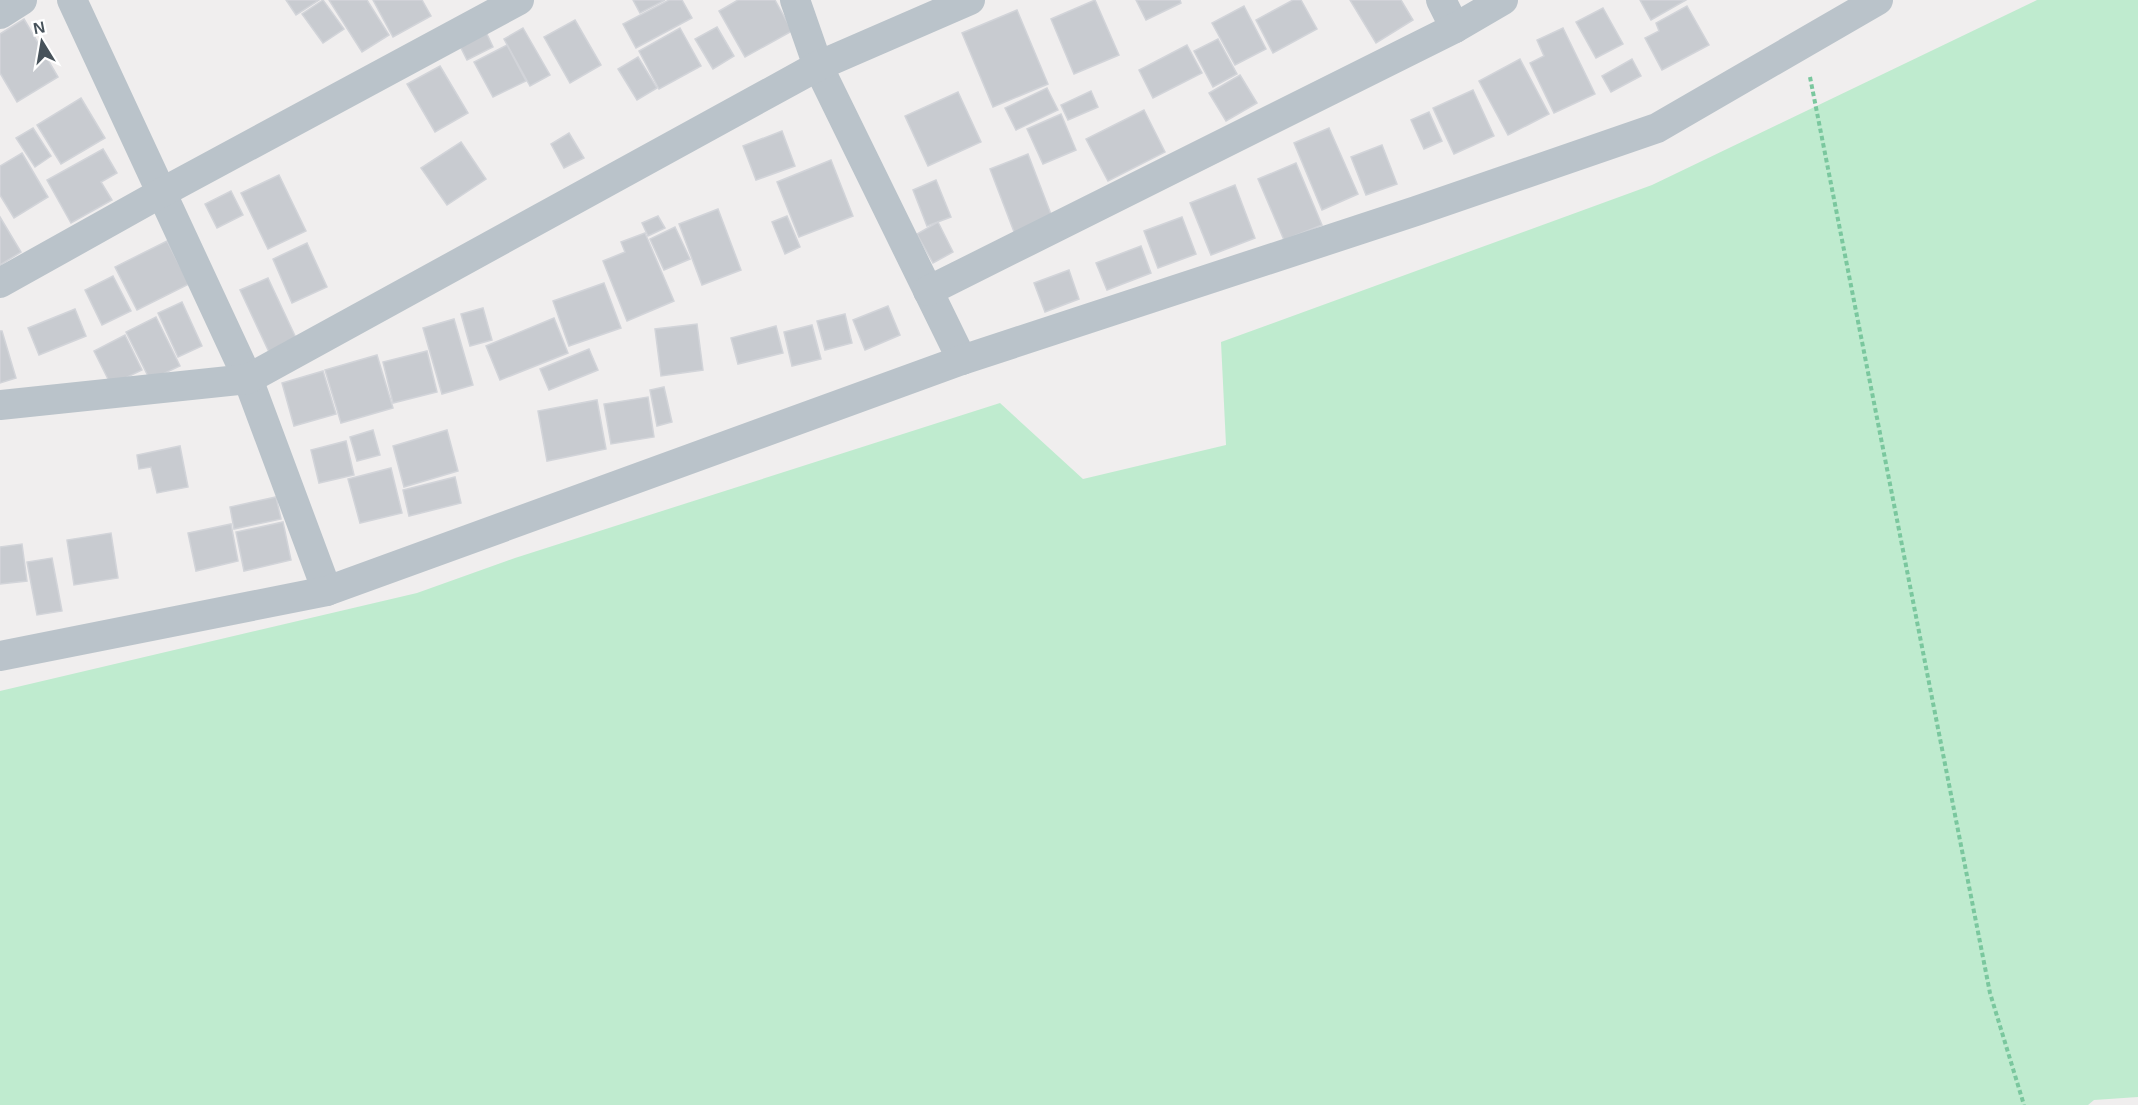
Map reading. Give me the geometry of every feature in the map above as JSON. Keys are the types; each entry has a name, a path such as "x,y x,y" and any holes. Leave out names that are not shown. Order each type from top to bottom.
{"street":[{"path":"0,14 22,0"},
{"path":"72,0 248,379 327,591"},
{"path":"0,283 160,193 519,0"},
{"path":"795,0 818,66 962,360"},
{"path":"0,405 248,379 818,66 970,0"},
{"path":"1441,0 1455,28"},
{"path":"928,291 1455,28 1503,0"},
{"path":"0,656 327,591 962,360 1416,211 1657,128 1878,0"}],"path":[{"path":"1810,76 1989,993 2024,1105"}],"green space":[{"path":"2037,0 2138,0 2138,1097 2094,1100 2088,1105 0,1105 0,691 417,593 515,558 1000,403 1083,479 1226,445 1221,342 1652,185"}],"building":[{"path":"286,0 319,0 296,15"},
{"path":"323,0 344,29 323,43 302,14"},
{"path":"329,0 367,0 389,35 362,52"},
{"path":"373,0 422,0 431,16 393,37"},
{"path":"633,0 665,0 640,13"},
{"path":"669,0 682,0 692,18 636,48 623,24"},
{"path":"738,0 775,0 792,31 745,57 719,11"},
{"path":"1095,0 1119,55 1074,74 1051,19"},
{"path":"1136,0 1180,0 1181,3 1146,20"},
{"path":"1293,0 1301,0 1317,29 1273,53 1256,20"},
{"path":"1350,0 1401,0 1413,20 1376,43"},
{"path":"1640,0 1686,0 1651,20"},
{"path":"1244,6 1266,49 1235,65 1212,23"},
{"path":"1687,6 1709,45 1662,70 1645,38 1659,31 1656,23"},
{"path":"1603,8 1623,44 1596,58 1576,22"},
{"path":"1017,10 1048,84 993,107 962,33"},
{"path":"24,19 58,77 17,102 0,73 0,34"},
{"path":"575,20 601,65 570,83 544,37"},
{"path":"717,27 734,56 713,69 695,39"},
{"path":"523,28 550,75 530,86 504,39"},
{"path":"680,28 701,66 659,89 639,51"},
{"path":"1563,28 1595,94 1554,113 1530,63 1544,56 1537,40"},
{"path":"485,30 493,47 467,60 459,44"},
{"path":"1218,39 1237,74 1213,87 1194,51"},
{"path":"507,45 526,81 493,97 474,62"},
{"path":"1187,45 1202,73 1153,98 1139,70"},
{"path":"638,57 657,88 637,100 618,69"},
{"path":"1520,59 1549,114 1508,135 1479,81"},
{"path":"1632,59 1641,76 1611,92 1602,76"},
{"path":"440,66 468,113 435,132 407,84"},
{"path":"1240,75 1257,103 1226,121 1209,93"},
{"path":"1047,88 1058,110 1016,130 1005,108"},
{"path":"1473,90 1494,136 1454,154 1433,108"},
{"path":"1091,91 1098,107 1068,120 1061,105"},
{"path":"958,92 981,142 928,166 905,116"},
{"path":"81,98 105,138 61,164 37,125"},
{"path":"1144,110 1165,152 1108,181 1086,139"},
{"path":"1429,112 1442,141 1424,149 1411,120"},
{"path":"1061,114 1076,150 1043,164 1027,129"},
{"path":"33,128 51,156 35,167 16,138"},
{"path":"1329,128 1358,194 1322,210 1294,143"},
{"path":"782,131 795,166 756,180 743,146"},
{"path":"569,133 584,158 564,168 551,144"},
{"path":"461,142 486,179 447,205 421,168"},
{"path":"1382,145 1397,184 1366,195 1351,157"},
{"path":"103,149 117,173 101,182 112,200 71,223 47,180"},
{"path":"22,153 48,197 14,218 0,195 0,166"},
{"path":"1028,154 1054,222 1016,237 990,169"},
{"path":"831,160 853,216 799,237 777,182"},
{"path":"1296,163 1322,225 1284,240 1258,179"},
{"path":"279,175 306,231 268,249 241,193"},
{"path":"936,180 951,217 927,226 913,190"},
{"path":"1235,185 1255,238 1211,255 1190,203"},
{"path":"231,191 243,215 217,228 205,204"},
{"path":"718,209 741,270 702,285 679,224"},
{"path":"658,216 665,228 648,236 642,223"},
{"path":"787,216 800,247 785,254 772,222"},
{"path":"0,217 21,252 0,265"},
{"path":"1182,217 1196,254 1158,268 1144,231"},
{"path":"938,222 953,252 933,263 917,234"},
{"path":"675,227 690,259 664,270 650,239"},
{"path":"645,233 674,301 627,321 603,261 625,252 621,242"},
{"path":"167,241 189,284 137,310 115,267"},
{"path":"307,243 327,287 292,303 273,259"},
{"path":"1141,246 1151,273 1107,290 1096,263"},
{"path":"1069,270 1079,299 1045,312 1034,283"},
{"path":"113,276 131,311 102,325 85,290"},
{"path":"268,278 297,340 269,352 240,290"},
{"path":"604,283 621,328 569,346 553,301"},
{"path":"182,302 202,346 178,357 158,313"},
{"path":"888,306 900,335 865,350 853,320"},
{"path":"483,308 492,340 470,346 461,314"},
{"path":"75,309 86,336 39,355 28,328"},
{"path":"845,314 852,343 825,350 817,321"},
{"path":"156,317 180,366 150,380 126,332"},
{"path":"554,318 568,353 500,380 486,346"},
{"path":"454,319 473,385 442,394 423,328"},
{"path":"697,324 703,370 661,376 655,329"},
{"path":"812,325 821,359 792,366 784,332"},
{"path":"776,326 783,353 738,364 731,338"},
{"path":"0,331 2,331 16,378 0,383"},
{"path":"125,335 142,370 111,385 94,351"},
{"path":"589,349 598,370 549,390 540,369"},
{"path":"427,351 437,392 393,403 383,362"},
{"path":"377,355 393,408 341,423 325,370"},
{"path":"323,371 336,414 294,426 282,383"},
{"path":"664,387 672,422 657,426 650,390"},
{"path":"648,397 654,437 611,444 604,404"},
{"path":"597,400 606,449 547,461 538,411"},
{"path":"373,430 380,455 357,461 350,437"},
{"path":"447,430 458,471 404,487 393,446"},
{"path":"346,441 354,475 319,483 311,450"},
{"path":"180,446 188,487 157,493 151,467 139,469 137,455"},
{"path":"391,468 402,513 360,523 348,479"},
{"path":"455,477 461,503 409,516 403,490"},
{"path":"276,497 281,519 234,529 230,507"},
{"path":"283,522 291,560 244,571 236,532"},
{"path":"231,524 238,561 196,571 188,533"},
{"path":"111,533 118,578 74,585 67,540"},
{"path":"22,544 27,581 0,584 0,547"},
{"path":"52,558 62,611 37,615 27,562"}]}
